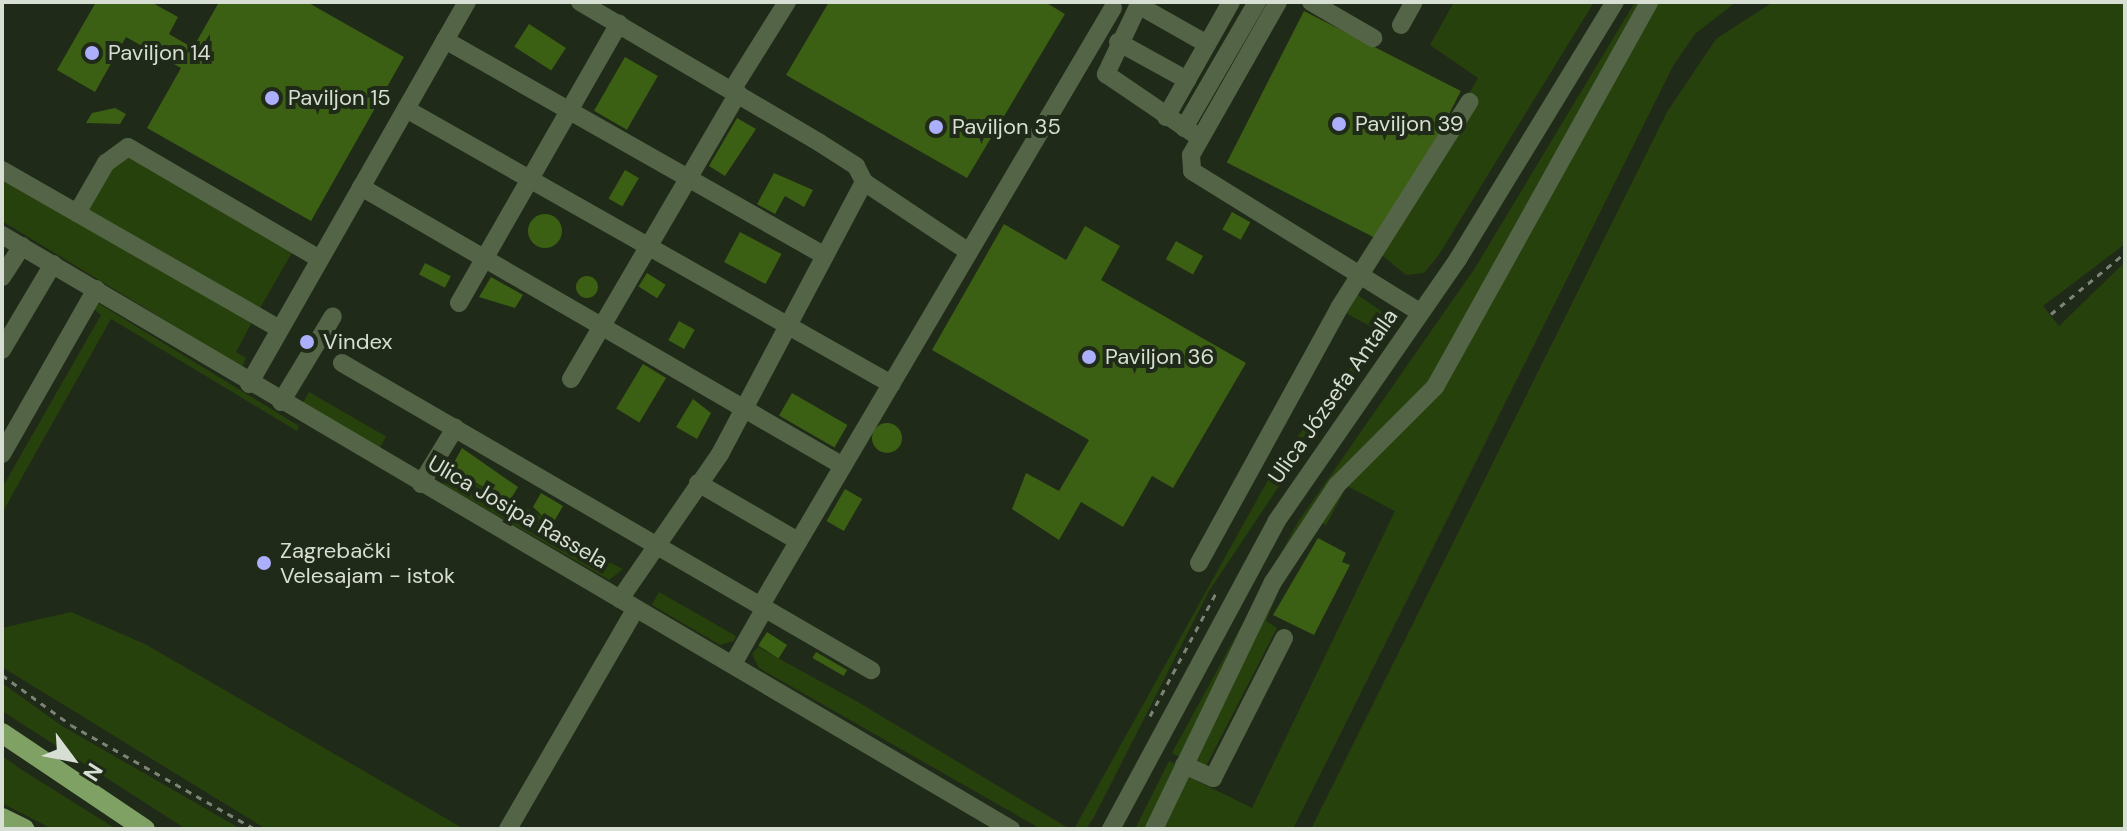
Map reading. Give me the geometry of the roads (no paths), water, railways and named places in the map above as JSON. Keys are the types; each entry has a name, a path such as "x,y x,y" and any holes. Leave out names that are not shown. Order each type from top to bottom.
{"main road":[{"path":"2,733 145,829"},
{"path":"2,818 25,829"}],"street":[{"path":"249,384 467,2"},
{"path":"580,2 856,166 864,182 969,252"},
{"path":"571,379 605,325 787,2"},
{"path":"1225,76 1257,2"},
{"path":"1278,2 1225,76 1192,133 1192,171 1421,313"},
{"path":"1311,2 1373,38"},
{"path":"1401,25 1414,2"},
{"name":"Ulica Józsefa Antalla","path":"1111,829 1276,522 1421,313 1615,2"},
{"path":"1154,829 1273,582 1337,485 1435,387 1649,2"},
{"path":"733,664 798,541 1111,4"},
{"path":"1192,133 1106,74 1118,42 1139,4 1203,52 1225,76"},
{"path":"1166,117 1226,4 1247,20"},
{"path":"459,303 619,24"},
{"path":"445,40 825,256"},
{"path":"1118,42 1187,80"},
{"path":"1199,563 1360,277 1469,102"},
{"path":"406,109 891,384"},
{"path":"77,213 106,163 128,147 320,259"},
{"path":"2,170 280,329"},
{"path":"508,829 628,604 654,541 698,483 743,410 864,182"},
{"path":"361,187 605,325 743,410 843,466"},
{"name":"Ulica Josipa Rassela","path":"2,235 249,384 1011,829"},
{"path":"2,277 22,246"},
{"path":"2,350 53,264"},
{"path":"2,454 96,289"},
{"path":"281,402 333,316"},
{"path":"342,363 654,541 871,670"},
{"path":"421,484 455,428"},
{"path":"698,483 798,541"},
{"path":"1184,765 1213,778 1284,638"}],"place":[{"name":"Paviljon 14","path":"92,53"},
{"name":"Paviljon 15","path":"272,98"},
{"name":"Paviljon 39","path":"1339,124"},
{"name":"Paviljon 35","path":"936,127"},
{"name":"Vindex","path":"307,342"},
{"name":"Paviljon 36","path":"1089,357"},
{"name":"Zagrebački Velesajam - istok","path":"264,563"}]}
